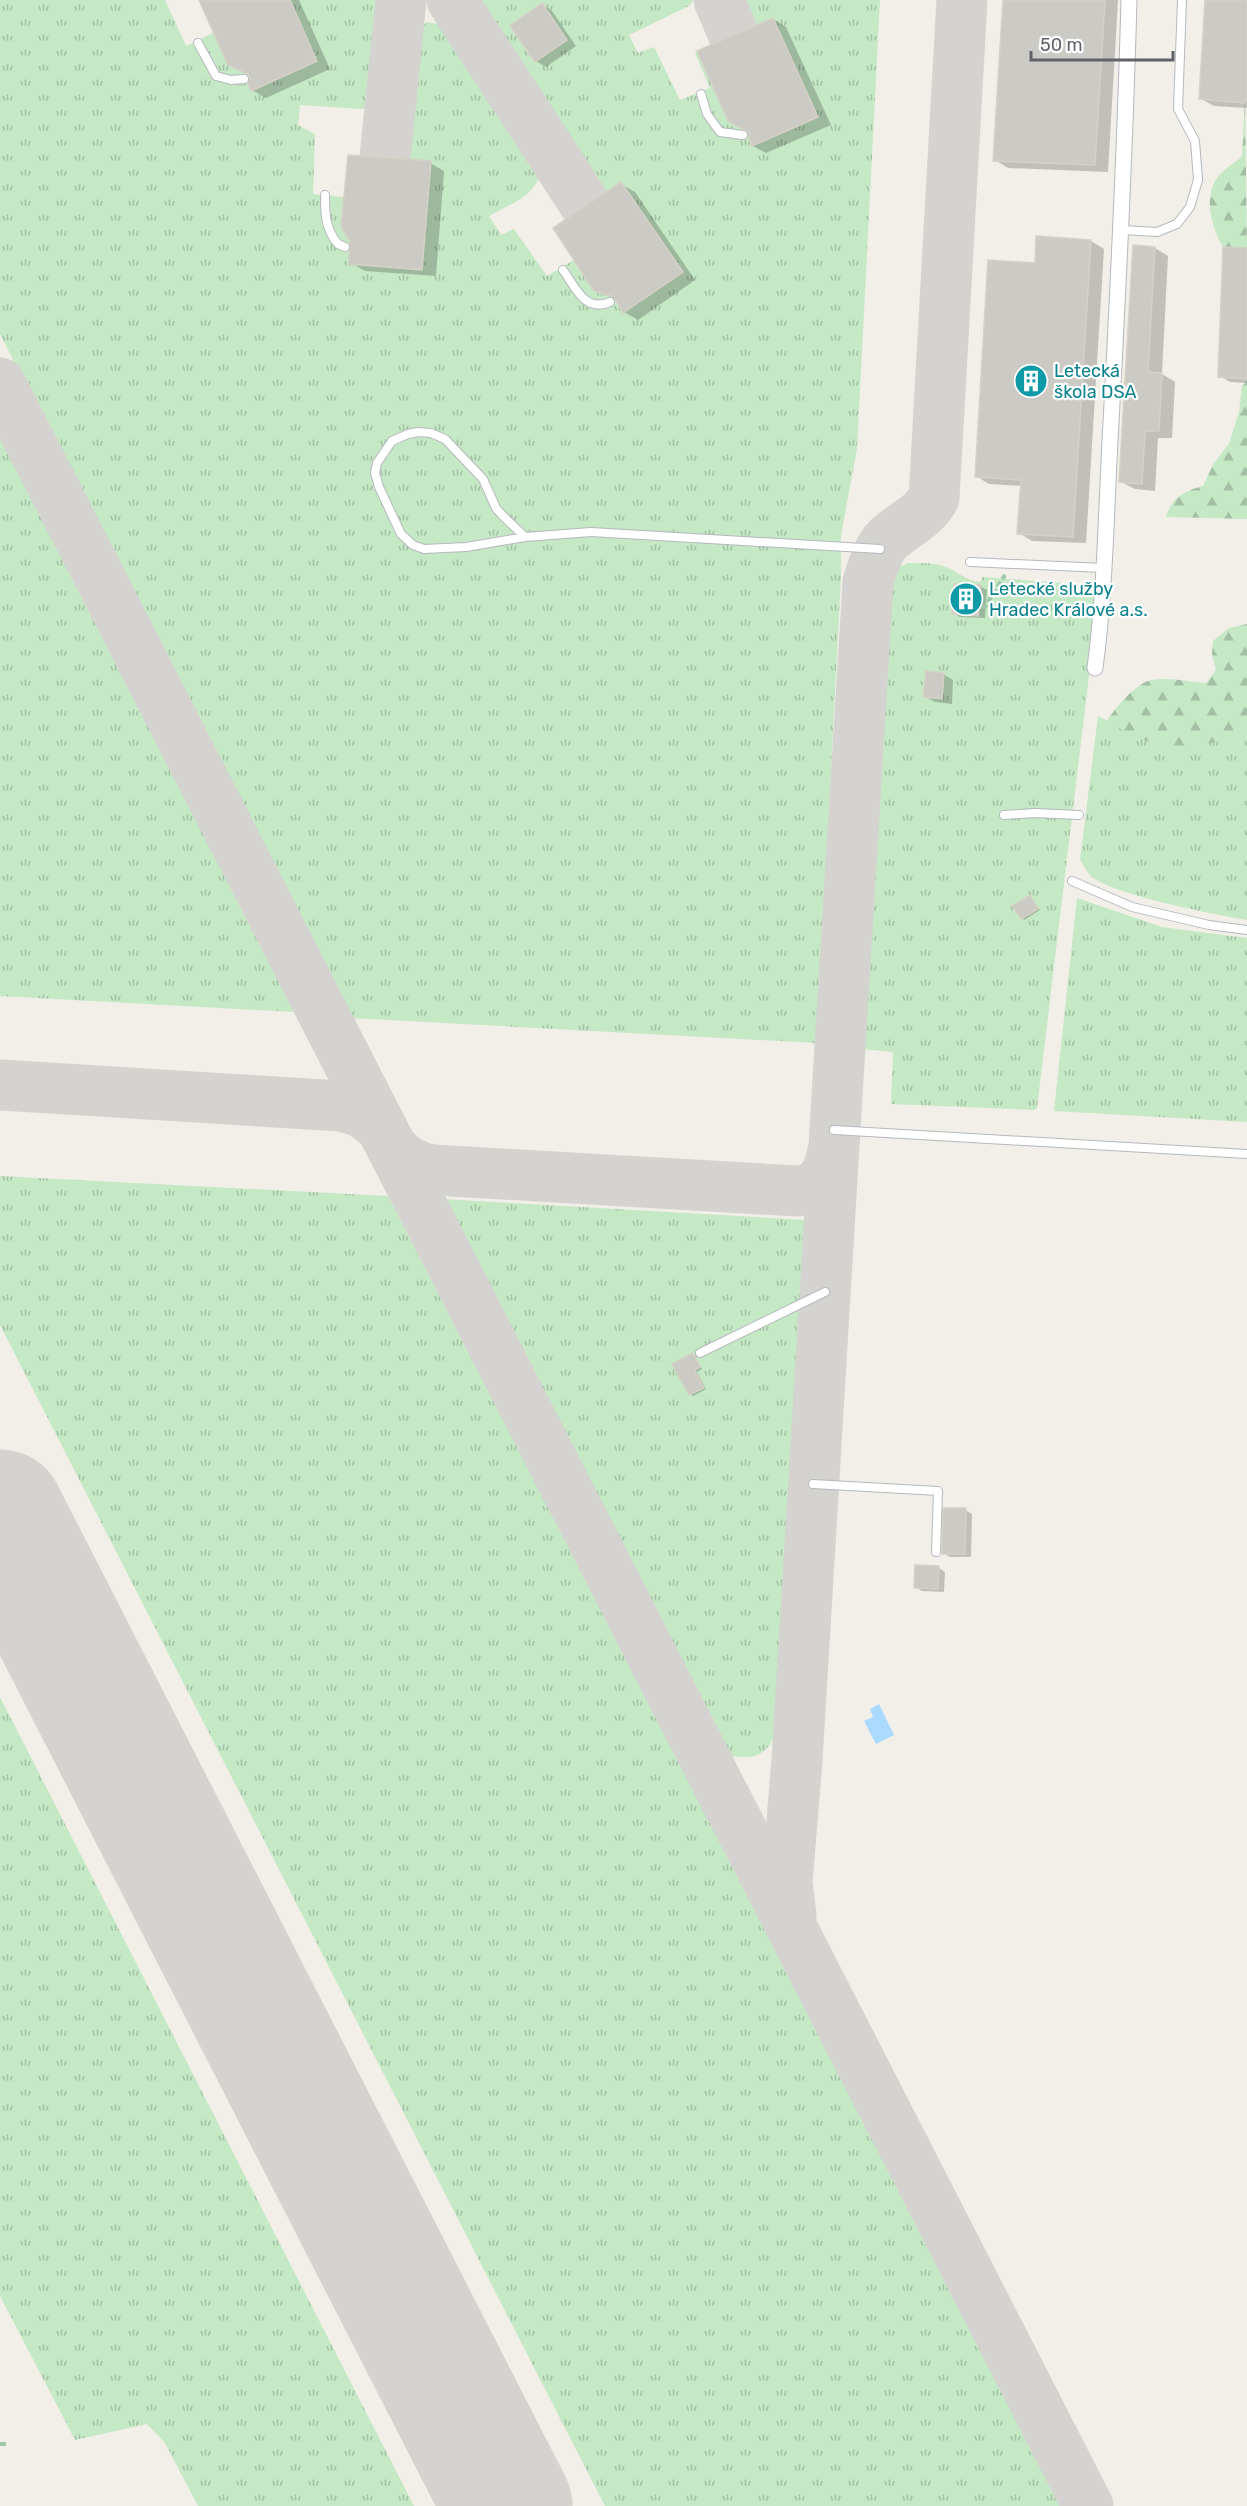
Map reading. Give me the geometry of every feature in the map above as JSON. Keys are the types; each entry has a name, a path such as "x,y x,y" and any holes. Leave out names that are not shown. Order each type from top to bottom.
{"street":[{"path":"1095,668 1103,609 1122,230 1129,0"}],"lane":[{"path":"1122,230 1157,232 1177,224 1190,207 1198,180 1195,141 1178,109 1182,0"},
{"path":"198,43 216,76 231,80 244,79"},
{"path":"701,94 707,114 720,132 743,135"},
{"path":"325,195 325,215 328,228 338,244 345,246"},
{"path":"563,270 582,297 592,305 600,307 610,302"},
{"path":"525,537 496,508 483,479 445,439 431,433 408,434 392,441 376,463 375,473 379,487 401,534 413,545 424,549 440,550 525,537 591,532 880,549"},
{"path":"970,562 1104,568"},
{"path":"1004,815 1035,813 1079,815"},
{"path":"1072,881 1132,907 1209,925 1247,930"},
{"path":"834,1130 1247,1154"},
{"path":"700,1353 825,1292"},
{"path":"813,1484 938,1491 936,1552"}],"path":[{"path":"982,608 985,607 1012,564"},
{"path":"0,2444 7,2444"}],"green space":[{"path":"0,0 165,0 186,46 213,33 199,0 384,0 373,106 361,109 300,105 298,125 315,134 313,194 344,197 348,155 399,159 411,37 427,22 438,24 454,34 542,168 539,178 528,193 489,216 501,235 514,229 547,276 574,260 553,228 598,197 466,0 694,0 689,6 629,35 638,53 654,47 680,100 710,88 695,53 747,26 734,0 880,0 857,449 841,535 841,576 817,1043 350,1018 0,334"},
{"path":"1245,98 1247,248 1223,247 1215,231 1210,195 1219,175 1242,156"},
{"path":"1247,381 1247,519 1166,517 1175,500 1190,490 1203,486 1214,463 1229,444 1239,412 1242,386"},
{"path":"0,438 294,1012 0,996"},
{"path":"908,563 941,565 971,580 981,582 982,577 1090,585 1098,601 1037,1108 1034,1110 891,1104 893,1052 862,1049 887,587 893,570"},
{"path":"1247,624 1247,736 1198,745 1162,745 1138,738 1107,721 1125,698 1148,681 1170,679 1206,683 1216,670 1212,654 1213,641 1229,628"},
{"path":"1098,716 1148,742 1247,736 1247,920 1189,909 1140,896 1100,882 1087,872 1080,860"},
{"path":"1077,898 1162,927 1247,938 1247,1122 1054,1111"},
{"path":"0,1176 388,1196 1062,2506 605,2506 0,1325"},
{"path":"442,1199 806,1220 775,1734 767,1748 757,1755 728,1756"},
{"path":"0,1697 414,2506 198,2506 165,2443 147,2424 75,2440 0,2296"}],"water":[{"path":"879,1704 894,1735 876,1744 864,1721 873,1717 870,1709"}],"building":[{"path":"199,0 290,0 317,61 251,91 248,84 249,75 228,65"},
{"path":"1003,0 1105,0 1095,165 993,161"},
{"path":"1205,0 1247,0 1247,98 1245,103 1199,99"},
{"path":"542,3 567,40 535,62 510,26"},
{"path":"773,18 818,117 752,146 747,131 728,121 697,51"},
{"path":"348,155 431,161 422,270 349,264 350,241 341,227"},
{"path":"621,182 683,272 623,313 614,297 594,291 553,228"},
{"name":"Letecká škola DSA","path":"1036,236 1091,240 1073,537 1017,534 1021,480 975,477 988,260 1035,263"},
{"path":"1133,245 1155,247 1148,372 1162,373 1159,431 1145,431 1142,484 1119,482"},
{"path":"1223,247 1247,248 1247,379 1218,377"},
{"name":"Letecké služby Hradec Králové a.s.","path":"954,584 981,585 978,616 952,614"},
{"path":"926,671 944,673 942,699 923,697"},
{"path":"1030,895 1038,909 1021,919 1012,906"},
{"path":"693,1353 700,1367 695,1370 704,1388 689,1395 672,1364"},
{"path":"943,1508 966,1508 965,1554 942,1554"},
{"path":"915,1565 939,1566 938,1589 914,1588"}],"taxiway":[{"path":"385,158 401,0"},
{"path":"452,0 586,206"},
{"path":"719,0 733,33"},
{"path":"791,1916 787,1882 797,1760 868,582 884,543 924,511 934,498 962,0"},
{"path":"0,383 1088,2506"},
{"path":"0,1085 341,1106 362,1112 382,1128"},
{"path":"391,1146 410,1162 433,1170 797,1191 811,1188 821,1180 828,1169 832,1155"}],"runway":[{"path":"0,1514 508,2506"}],"place":[{"name":"Letecká škola DSA","path":"1031,381"},
{"name":"Letecké služby Hradec Králové a.s.","path":"966,599"}]}
